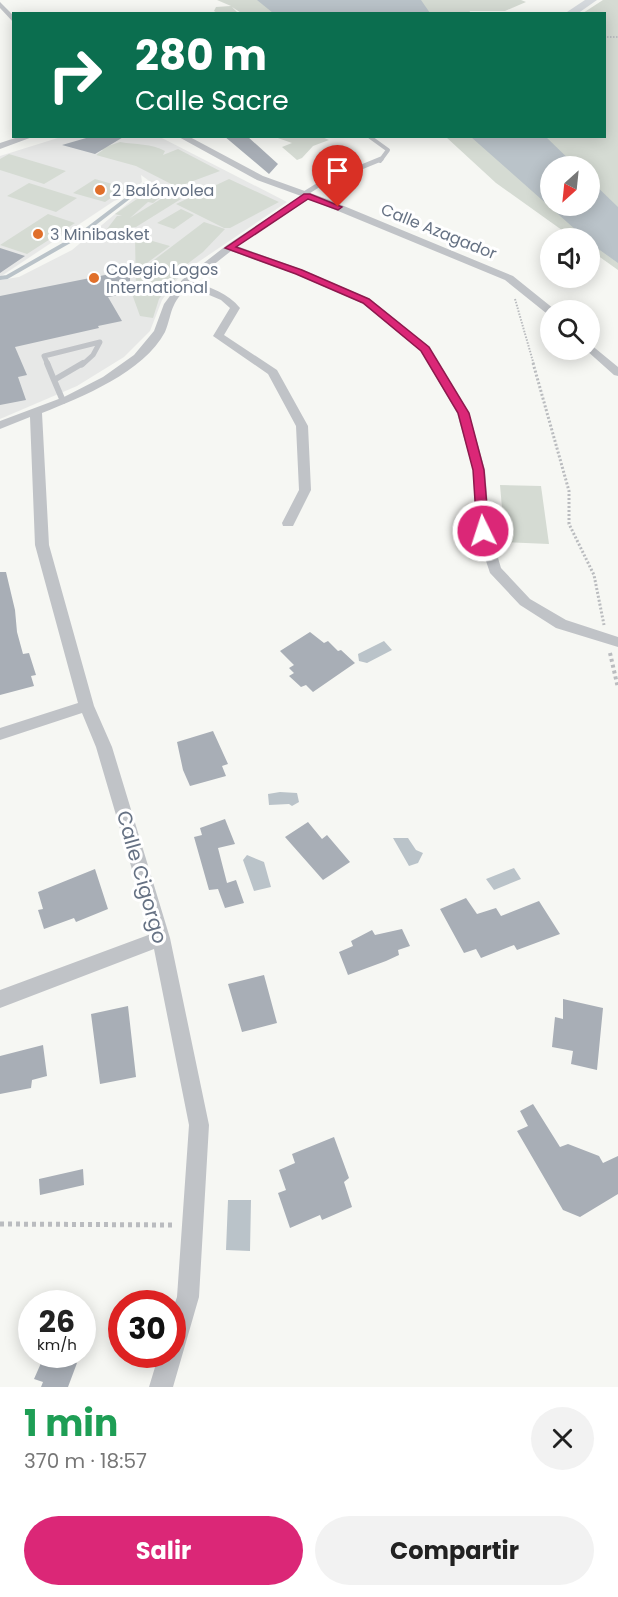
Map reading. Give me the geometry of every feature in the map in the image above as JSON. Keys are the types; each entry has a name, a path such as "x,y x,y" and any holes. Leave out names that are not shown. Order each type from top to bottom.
{"street":[{"path":"572,12 592,0"},
{"path":"0,4 12,19"},
{"path":"0,138 10,143"},
{"path":"0,146 25,138"},
{"name":"Calle Azagador","path":"185,138 260,178 509,278 540,303"},
{"path":"0,425 63,401 107,379 138,357 159,332 169,304 186,282 305,195"},
{"path":"230,248 299,272 366,301 425,349 463,413 479,470 483,531 495,570 525,602 561,624 612,641"},
{"path":"186,282 225,298 235,308 218,336 273,372 302,426 305,490 288,523"},
{"path":"600,356 618,373"},
{"name":"Calle Cigorgo","path":"36,411 42,545 86,705 104,747 161,938 199,1125 186,1304"},
{"path":"0,734 86,705"},
{"path":"0,999 161,938"},
{"path":"161,1387 167,1368"}],"lane":[{"path":"305,195 320,184 380,161 388,150 371,138"},
{"path":"54,380 64,376 90,357 98,349 100,342 44,356 54,380 63,401"}],"path":[{"path":"509,278 569,491 569,524 594,575 612,641 618,688"},
{"path":"0,1224 193,1225"}],"shaded area":[{"path":"217,0 521,0 526,2 505,11 240,12 232,7 237,12 214,11 216,7 231,6"},
{"path":"257,0 421,0 429,12 272,12"},
{"path":"603,0 618,0 618,270 600,257 600,228 559,228 542,216 600,216 600,156 540,156 540,214 496,183 447,138 606,138 606,12 585,12"},
{"name":"Colegio Logos International","path":"58,138 162,138 287,202 182,273 162,300 150,331 124,357 77,386 0,419 0,280 19,277 72,250 152,183 141,175 142,182 127,196 114,201 0,277 0,156"},
{"path":"278,138 324,138 329,140 313,146 297,160 282,147 292,143"},
{"path":"472,138 547,138 566,156 540,156 540,198"},
{"path":"120,142 154,147 165,151 163,155 178,149 220,171 177,187 136,166 96,155 103,150 99,149"},
{"path":"9,154 66,171 44,184 0,170 0,159"},
{"name":"2 Balónvolea","path":"95,179 126,188 105,202 73,193"},
{"path":"229,179 279,202 230,228 224,228 176,204"},
{"path":"29,183 77,198 56,212 7,196"},
{"path":"156,186 171,189 153,203 148,202 130,218 169,194 181,199 136,227 107,229 117,216 122,216 115,214"},
{"path":"600,190 618,207 618,263 600,250 600,228 574,228 560,216 600,216"},
{"path":"181,209 194,215 174,229 157,223"},
{"name":"3 Minibasket","path":"48,214 75,223 27,254 0,245"},
{"path":"204,222 225,229 203,252 178,271 150,263"},
{"path":"135,236 170,246 147,263 180,273 159,299 153,318 140,316 132,294 136,292"},
{"path":"500,485 541,486 549,544 505,542"},
{"path":"384,641 392,650 367,663 359,661 358,654"},
{"path":"297,793 299,802 292,806 289,804 269,805 268,794"},
{"path":"393,838 408,838 416,850 423,853 418,863 409,866"},
{"path":"247,855 264,862 271,887 254,891 243,860"},
{"path":"514,868 521,879 494,890 486,879"},
{"path":"228,1200 251,1200 250,1251 226,1250"}],"building":[{"path":"86,138 122,138 95,154 62,145"},
{"path":"226,138 249,138 278,164 269,174"},
{"path":"0,248 25,256 0,273"},
{"path":"130,270 130,293 108,297 122,321 15,347 27,375 18,377 26,400 0,405 0,296"},
{"path":"0,572 6,572 23,654 29,653 36,675 31,676 34,686 0,695"},
{"path":"310,632 324,643 328,641 355,663 313,692 306,685 301,687 289,676 294,673 289,668 294,665 280,651"},
{"path":"213,731 228,764 222,766 226,776 190,786 183,770 177,742"},
{"path":"225,819 235,844 218,848 227,883 236,880 244,903 225,908 218,889 209,890 194,837 202,835 200,828"},
{"path":"308,822 322,839 327,835 350,862 323,880 285,837"},
{"path":"95,869 108,909 76,922 74,918 44,929 38,910 43,909 38,892"},
{"path":"466,898 477,914 496,908 501,916 539,901 560,934 517,950 514,945 481,958 476,949 464,953 440,909"},
{"path":"402,929 410,946 398,950 399,955 348,975 339,952 353,946 351,941 372,930 375,935"},
{"path":"264,975 277,1023 242,1032 228,984"},
{"path":"563,999 603,1008 597,1070 571,1064 573,1051 552,1047 555,1017 563,1019"},
{"path":"128,1006 136,1077 100,1084 91,1014"},
{"path":"43,1045 47,1076 32,1080 31,1088 0,1094 0,1056"},
{"path":"533,1104 560,1147 568,1144 599,1156 603,1163 618,1156 618,1194 580,1217 563,1210 517,1131 528,1126 520,1111"},
{"path":"334,1137 349,1178 344,1182 352,1207 322,1220 320,1215 290,1228 278,1193 286,1190 279,1170 295,1163 292,1154"},
{"path":"83,1169 84,1185 40,1195 39,1179"},
{"path":"39,1368 75,1368 68,1387 41,1387 43,1382 34,1379"}],"waterway":[{"path":"0,278 7,277 77,237 145,185"}],"place":[{"name":"2 Balónvolea","path":"100,190"},
{"name":"3 Minibasket","path":"38,234"},
{"name":"Colegio Logos International","path":"94,278"}],"route":[{"path":"338,207 307,195 230,248 299,272 366,301 425,349 463,413 479,470 483,531"}]}
